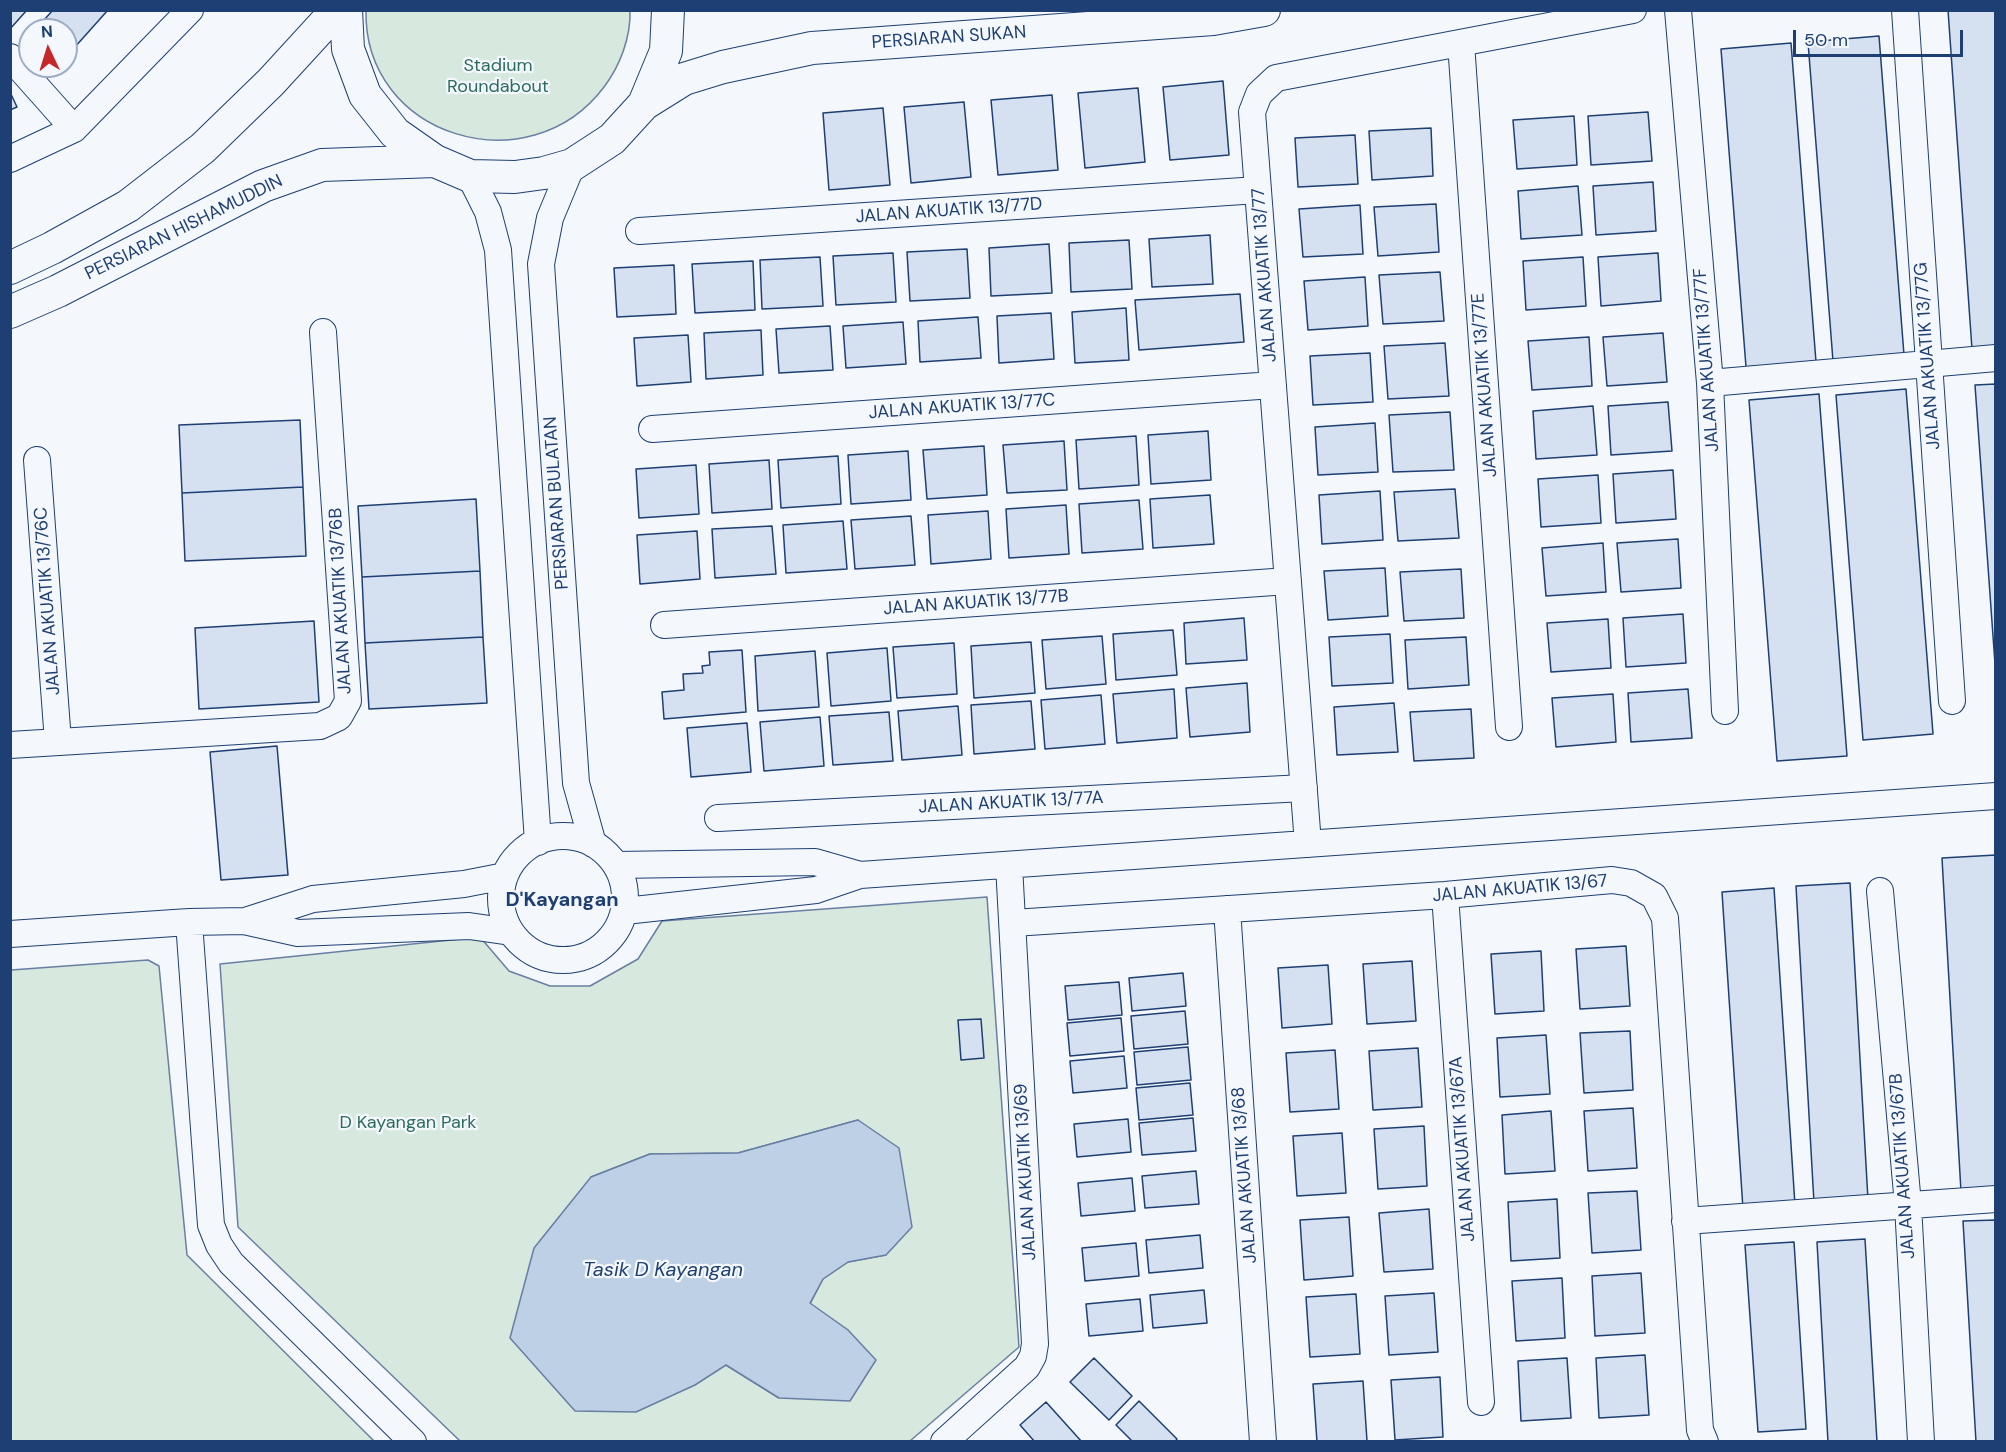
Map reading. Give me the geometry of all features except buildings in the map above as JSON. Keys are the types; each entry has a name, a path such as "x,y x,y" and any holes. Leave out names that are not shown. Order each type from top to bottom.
{"main road":[{"path":"10,268 52,249 128,206 203,148 271,82 337,10"},
{"path":"346,10 348,49 365,94 395,133 435,161 470,177 515,177 544,173 572,165 612,139 644,104 666,51 668,10"},
{"name":"PERSIARAN SUKAN","path":"644,104 684,79 723,66 812,48 1214,20 1264,10"},
{"name":"PERSIARAN HISHAMUDDIN","path":"10,312 58,291 273,183 322,165 435,161"}],"street":[{"path":"10,159 74,129 190,10"},
{"name":"JALAN AKUATIK 13/77","path":"1308,844 1252,112 1259,94 1276,78 1633,10"},
{"name":"JALAN AKUATIK 13/77F","path":"1678,10 1710,383 1725,711"},
{"name":"JALAN AKUATIK 13/77G","path":"1905,10 1952,701"},
{"name":"JALAN AKUATIK 13/77E","path":"1461,43 1509,727"},
{"path":"10,57 74,129"},
{"name":"PERSIARAN BULATAN","path":"572,165 550,218 541,264 576,783 594,844"},
{"path":"470,177 488,212 498,250 538,842"},
{"name":"JALAN AKUATIK 13/77D","path":"639,231 1258,190"},
{"name":"JALAN AKUATIK 13/76B","path":"10,745 320,726 339,717 348,701 323,332"},
{"path":"1710,383 1995,358"},
{"name":"JALAN AKUATIK 13/77C","path":"652,429 1273,385"},
{"name":"JALAN AKUATIK 13/76C","path":"37,460 58,742"},
{"name":"JALAN AKUATIK 13/77B","path":"664,625 1288,581"},
{"name":"JALAN AKUATIK 13/77A","path":"718,818 1304,788"},
{"path":"625,911 816,890 860,875 1995,796"},
{"path":"566,836 594,844 616,865 623,879 626,895 625,911 617,930 603,946 585,957 564,960 543,957 525,947 511,932 503,914 501,895 505,876 513,861 524,850 538,842 552,837 566,836"},
{"path":"616,865 814,862 860,875"},
{"name":"JALAN AKUATIK 13/69","path":"944,1442 1028,1367 1034,1356 1009,865"},
{"path":"244,921 313,899 464,884 505,876"},
{"name":"JALAN AKUATIK 13/67","path":"1013,922 1445,895 1612,880 1631,884 1654,896 1665,918 1700,1430 1705,1442"},
{"name":"JALAN AKUATIK 13/67B","path":"1880,891 1908,1205 1921,1442"},
{"name":"JALAN AKUATIK 13/67A","path":"1445,895 1480,1402"},
{"name":"JALAN AKUATIK 13/68","path":"1227,909 1263,1442"},
{"path":"10,934 189,922 244,921 298,933 469,926 511,932"},
{"path":"189,922 211,1225 219,1245 231,1263 413,1442"},
{"path":"1685,1221 1995,1198"}],"green space":[{"name":"Stadium Roundabout","path":"366,10 630,10 630,20 620,61 610,79 572,118 535,135 495,140 456,134 420,117 391,90 372,54"},
{"name":"D Kayangan Park","path":"987,897 1019,1347 910,1441 460,1441 238,1227 220,964 480,937 509,971 550,986 590,986 638,959 662,921","holes":["858,1120 886,1255 848,1262 823,1279 810,1304 848,1330 779,1398 726,1365 591,1177 650,1154 738,1153"]},
{"path":"148,960 159,966 187,1255 374,1441 11,1441 11,970"}],"water":[{"name":"Tasik D Kayangan","path":"858,1120 899,1148 912,1227 886,1255 848,1262 823,1279 810,1303 848,1330 876,1360 850,1401 779,1398 726,1365 695,1385 636,1412 575,1411 510,1338 534,1248 591,1177 650,1154 738,1153"}],"district":[{"name":"D'Kayangan","path":"562,901"}]}
